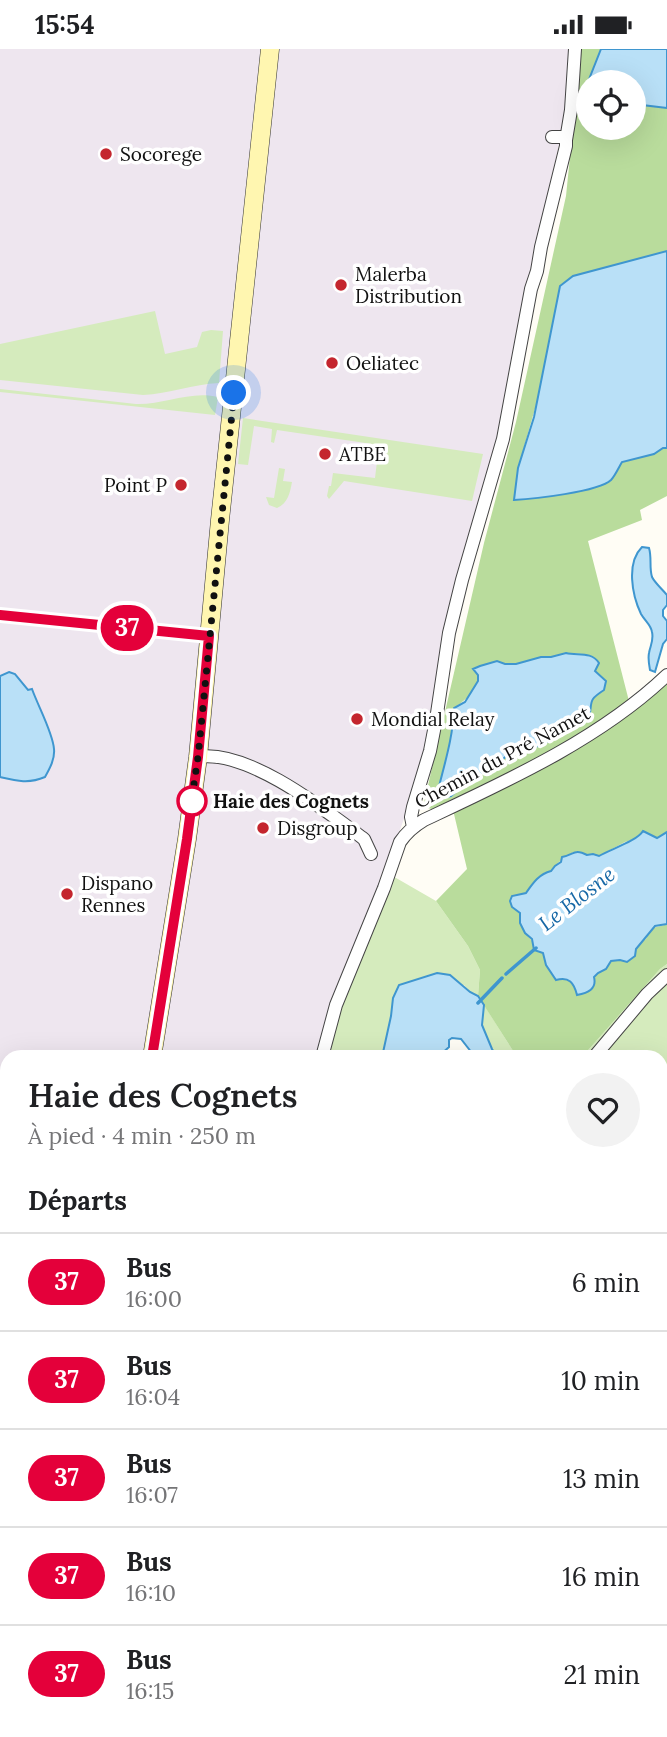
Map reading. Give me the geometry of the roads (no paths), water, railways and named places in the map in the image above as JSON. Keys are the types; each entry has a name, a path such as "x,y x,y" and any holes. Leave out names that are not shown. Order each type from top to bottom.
{"main road":[{"path":"153,1050 198,757 221,507 270,49"}],"street":[{"path":"413,827 411,817 430,751 449,633 503,439 531,289 566,146 575,49"},
{"path":"552,137 566,140"},
{"path":"0,615 209,636"},
{"name":"Chemin du Pré Namet","path":"324,1050 336,1005 384,888 395,853 400,842 413,827 537,764 591,733 611,721 667,675"},
{"path":"198,757 233,761 274,778 365,839 371,854"},
{"path":"600,1050 647,994 667,975"}],"water":[{"path":"601,49 667,49 667,108 646,105 646,70 593,70"},
{"path":"667,251 667,448 622,462 611,480 593,488 514,500 518,468 534,417 560,286 573,276"},
{"path":"642,547 649,548 652,577 667,595 663,616 667,621 667,639 655,672 650,670 649,662 653,638 651,630 641,614 633,589 632,570"},
{"path":"566,653 588,655 596,659 599,663 595,671 606,681 604,690 592,702 589,718 575,719 542,745 516,747 451,796 436,799 450,743 454,708 465,702 478,681 478,675 473,669 497,661 516,664"},
{"path":"9,672 15,674 28,690 32,689 51,735 53,760 45,777 34,781 0,777 0,676"},
{"path":"643,831 657,838 667,832 667,924 655,926 636,949 635,956 627,962 611,961 606,969 594,977 591,990 577,995 570,981 556,980 546,965 543,953 534,950 532,939 520,923 520,913 512,907 512,896 526,893 534,882 561,862 562,857 577,852 599,856 630,841"},
{"path":"437,973 450,975 478,996 484,1005 482,1025 493,1050 470,1050 461,1039 452,1038 446,1050 384,1050 393,998 399,985"}],"waterway":[{"name":"Le Blosne","path":"506,974 536,948"},
{"name":"Le Blosne","path":"478,1003 502,978"}],"place":[{"name":"Socorege","path":"106,154"},
{"name":"Malerba Distribution","path":"341,285"},
{"name":"Oeliatec","path":"332,363"},
{"name":"ATBE","path":"325,454"},
{"name":"Point P","path":"181,485"},
{"name":"Mondial Relay","path":"357,719"},
{"name":"Haie des Cognets","path":"192,801"},
{"name":"Disgroup","path":"263,828"},
{"name":"Dispano Rennes","path":"67,894"}]}
